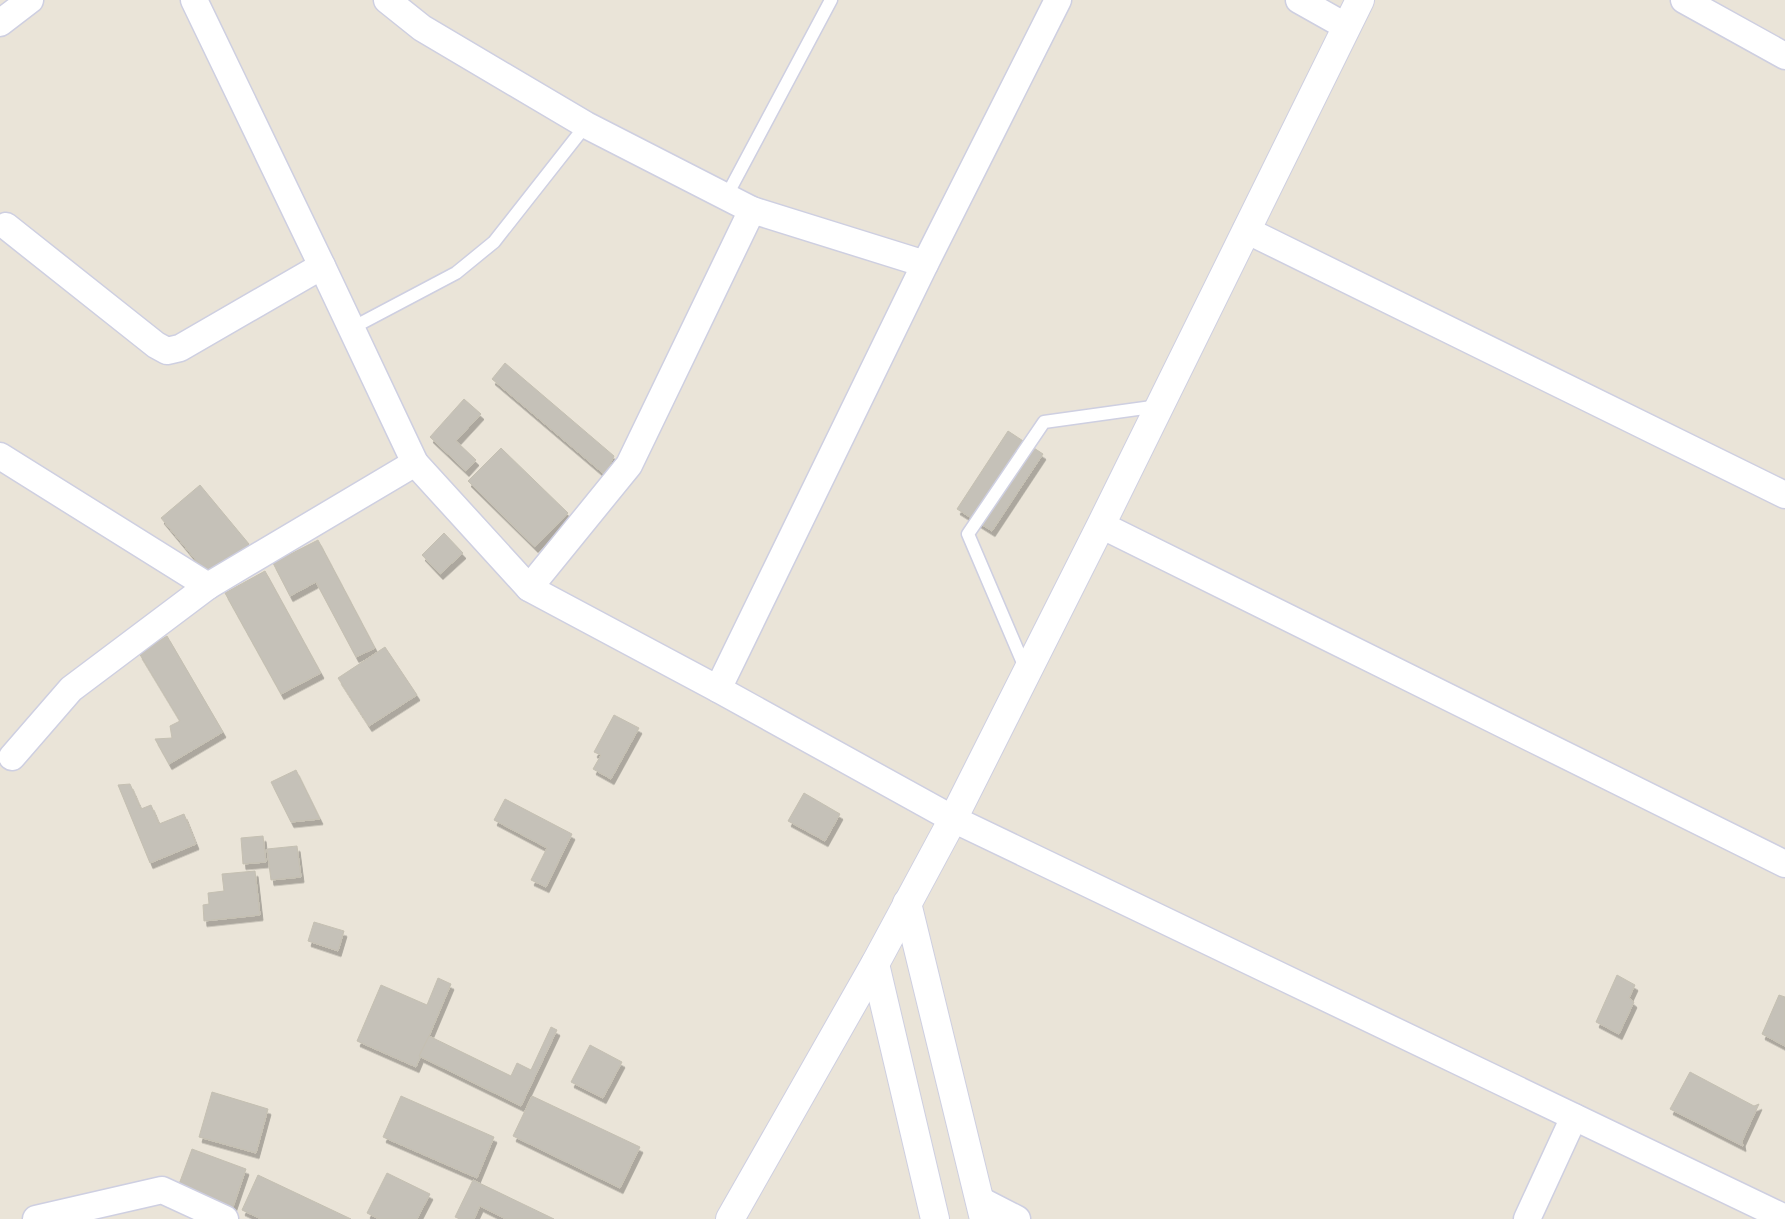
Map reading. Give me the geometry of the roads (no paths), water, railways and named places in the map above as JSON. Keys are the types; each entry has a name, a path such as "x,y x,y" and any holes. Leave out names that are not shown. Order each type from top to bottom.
{"main road":[{"path":"730,1219 875,964 953,819 1102,525 1360,0"},
{"path":"907,903 982,1209"},
{"path":"875,964 936,1219"}],"street":[{"path":"0,23 30,0"},
{"path":"194,0 415,463 529,588 718,689 953,819 1574,1117 1749,1211 1785,1218"},
{"path":"387,0 422,28 586,125 752,210 925,264"},
{"path":"718,689 925,264 1058,0"},
{"path":"1299,0 1346,28"},
{"path":"1684,0 1785,56"},
{"path":"529,588 629,465 752,210"},
{"path":"6,226 156,345 167,351 180,348 322,266"},
{"path":"1246,230 1785,496"},
{"path":"0,456 208,586"},
{"path":"12,757 71,689 208,586 415,463"},
{"path":"1102,525 1785,864"},
{"path":"1526,1219 1574,1117"},
{"path":"36,1219 162,1190 224,1219"},
{"path":"982,1209 1017,1219"}],"lane":[{"path":"726,197 831,0"},
{"path":"352,328 456,273 494,242 586,125"},
{"path":"1027,673 968,534 1044,422 1160,406"}]}
